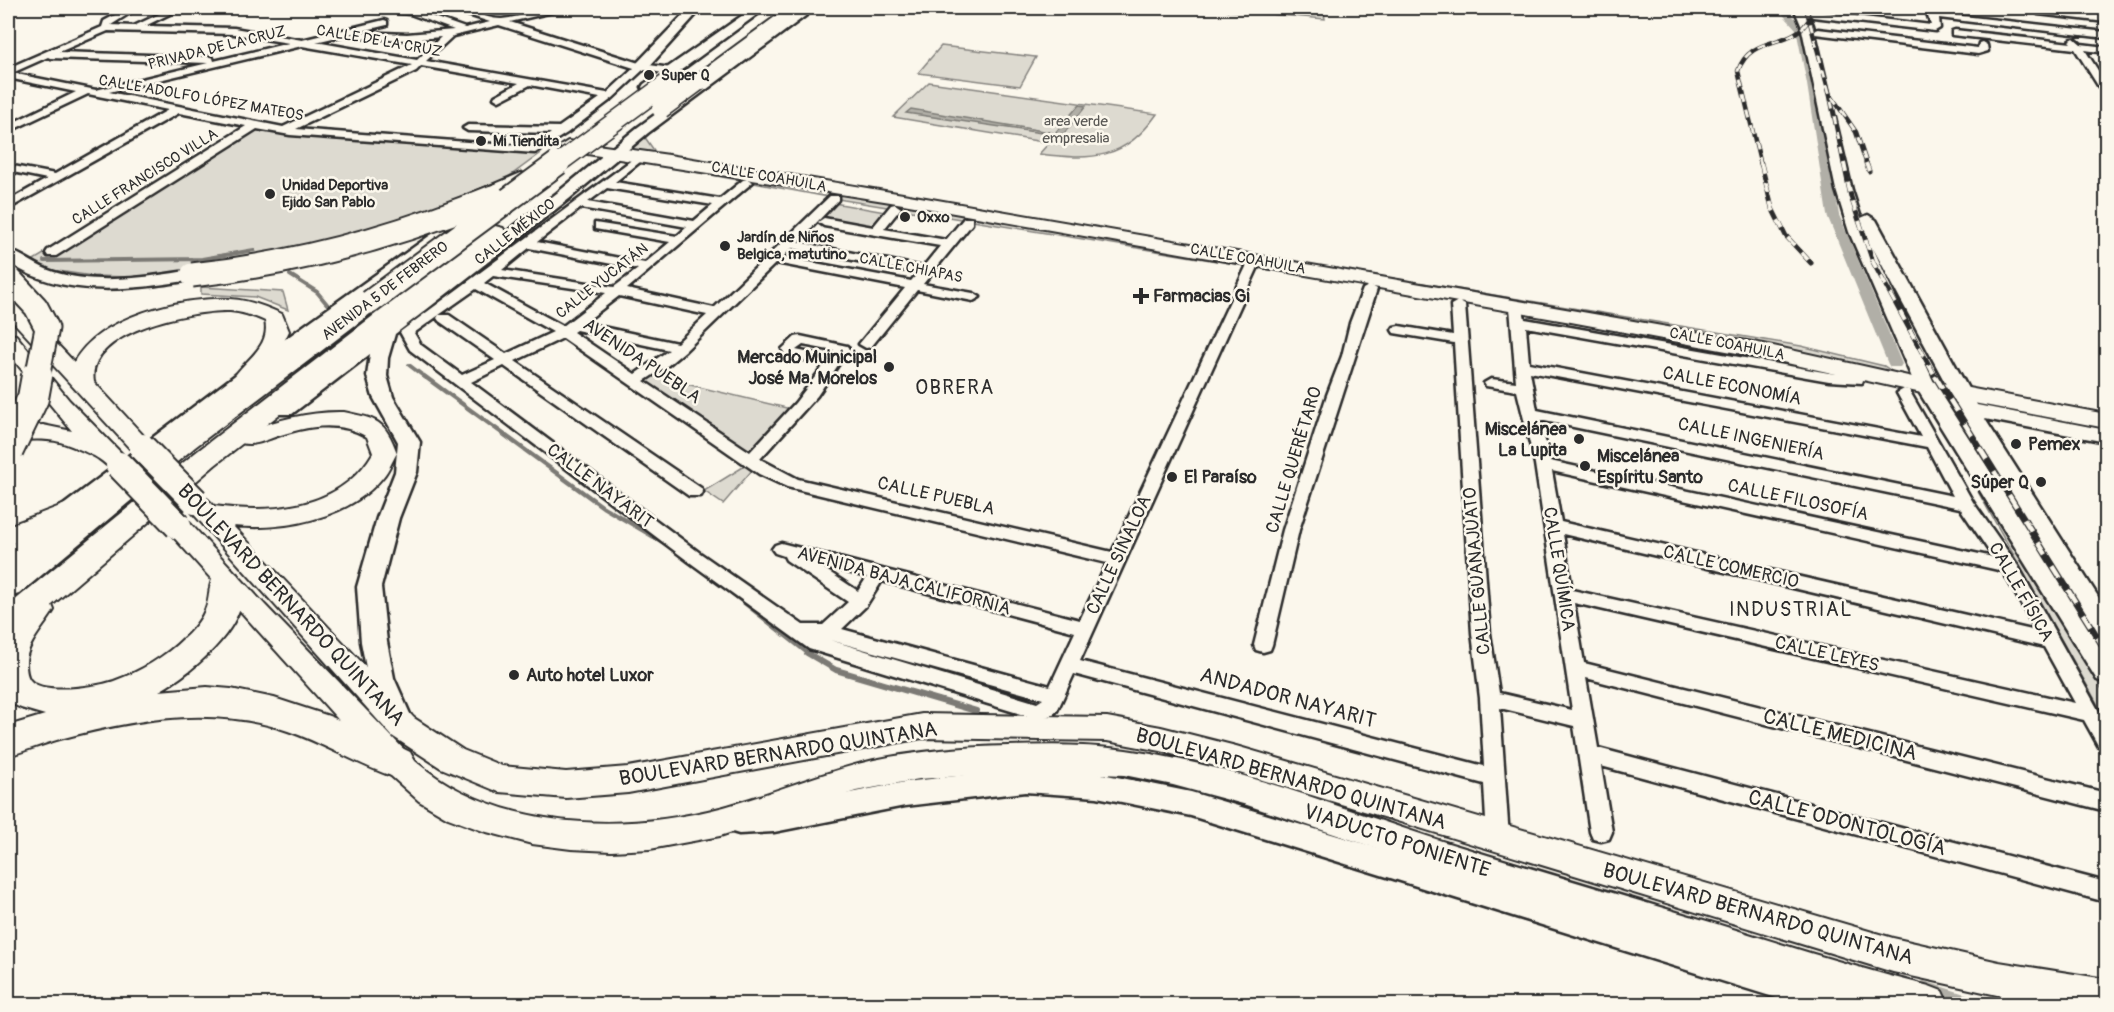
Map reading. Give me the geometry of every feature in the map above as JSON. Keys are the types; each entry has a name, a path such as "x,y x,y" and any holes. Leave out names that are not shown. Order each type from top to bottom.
{"highway":[{"name":"AVENIDA 5 DE FEBRERO","path":"8,586 185,441 370,302 528,178 672,75 772,8"},
{"name":"AVENIDA 5 DE FEBRERO","path":"8,624 205,459 402,329 495,233 699,81 806,8"},
{"path":"192,274 230,272 294,260 381,237 461,210 528,178"},
{"path":"8,277 36,307 47,328 33,398 8,450"},
{"path":"56,583 19,638 9,661 10,678 18,692 34,700 57,703 87,702 122,692 154,678 181,660 215,624 222,610 226,582"},
{"path":"8,741 124,711 182,702 230,703 313,724 354,740 397,763"}],"main road":[{"name":"CALLE COAHUILA","path":"565,138 629,157 747,182 1252,267 1518,315"},
{"name":"CALLE COAHUILA","path":"592,172 629,157 1858,376 1922,394 2106,421"},
{"name":"BOULEVARD BERNARDO QUINTANA","path":"8,304 201,508 403,727 452,759 499,779 566,785 628,780 922,726 1107,729 1161,739 1225,756 1861,948 1982,975 2106,997"},
{"path":"94,397 83,382 83,371 86,358 104,339 131,324 161,314 202,307 235,305 261,309 275,318 278,331 269,351 245,377"},
{"name":"BOULEVARD BERNARDO QUINTANA","path":"8,340 61,405 178,526 226,582 397,763 432,793 475,814 525,829 572,835 622,836 716,824"},
{"path":"201,508 248,518 282,518 317,508 347,493 374,472 385,453 378,433 355,421 328,420 302,423 281,427 249,438"},
{"path":"8,434 50,431 91,446 117,463"},
{"path":"8,536 68,511"},
{"name":"VIADUCTO PONIENTE","path":"716,824 872,774 929,763 990,758 1073,759 1140,765 1253,794 1495,873 1929,1005"}],"street":[{"path":"8,73 107,28 107,23 134,8"},
{"path":"135,27 178,8"},
{"path":"378,8 411,12 465,31"},
{"path":"456,8 672,75"},
{"path":"341,34 407,37 450,34 558,8"},
{"path":"468,128 527,128 565,138 641,67 696,8"},
{"name":"AVENIDA 5 DE FEBRERO","path":"8,559 68,511 354,296 528,178 565,138 672,75 760,8"},
{"name":"AVENIDA 5 DE FEBRERO","path":"629,157 806,8"},
{"path":"1956,8 2106,24"},
{"path":"1808,10 1935,28 1935,20 1931,11"},
{"path":"1808,10 1818,32 1832,96 1852,156 1859,192 1874,235 1964,401 2106,629"},
{"name":"CALLE FÍSICA","path":"1808,10 1807,25 1844,190 1857,232 1922,394 1934,444 1966,504 2009,566 2106,741"},
{"path":"1931,11 2106,35"},
{"path":"2041,12 2106,19"},
{"name":"PRIVADA DE LA CRUZ","path":"88,93 384,23"},
{"name":"CALLE DE LA CRUZ","path":"107,28 234,31 609,96"},
{"path":"2070,30 2076,47 2106,90"},
{"path":"1818,32 1978,51 1983,51 1982,45"},
{"path":"1955,33 2106,50"},
{"path":"285,131 421,63 450,34"},
{"path":"45,55 232,60"},
{"name":"CALLE ADOLFO LÓPEZ MATEOS","path":"8,73 88,93 285,131 535,150 565,138"},
{"path":"499,98 529,82"},
{"path":"8,129 88,93"},
{"path":"8,206 176,110"},
{"name":"CALLE FRANCISCO VILLA","path":"52,254 254,126"},
{"name":"CALLE MÉXICO","path":"402,329 491,272 609,181 629,157"},
{"path":"8,168 57,178"},
{"path":"592,172 609,181 722,203"},
{"name":"AVENIDA 5 DE FEBRERO","path":"95,550 402,329 592,172"},
{"name":"CALLE YUCATÁN","path":"461,381 569,328 648,267 747,182"},
{"path":"634,380 651,373 680,348 790,244 834,198"},
{"path":"577,204 695,225"},
{"path":"876,231 895,208"},
{"path":"866,344 968,221"},
{"path":"824,222 949,244"},
{"path":"599,226 679,240"},
{"path":"526,244 648,267"},
{"path":"790,244 926,271"},
{"path":"8,255 15,262 35,272 56,279 84,282 132,281 192,274"},
{"name":"CALLE CHIAPAS","path":"773,259 973,297"},
{"name":"CALLE SINALOA","path":"1050,703 1252,267"},
{"path":"491,272 616,291 717,313"},
{"name":"AVENIDA PUEBLA","path":"475,283 569,328 634,380 752,459"},
{"name":"CALLE QUERÉTARO","path":"1263,645 1291,530 1322,439 1334,395 1349,356 1356,322 1370,289"},
{"name":"CALLE GUANAJUATO","path":"1458,305 1481,633 1490,698 1498,838"},
{"name":"CALLE QUÍMICA","path":"1518,315 1524,388 1543,464 1600,832"},
{"path":"444,318 695,492"},
{"path":"569,328 680,348"},
{"path":"402,329 378,358 377,376 383,397 409,442 406,472 388,518 369,587 374,642 381,678 403,727"},
{"name":"CALLE NAYARIT","path":"402,329 461,381 685,550 800,632 1037,711 1050,703"},
{"path":"1399,330 1460,340"},
{"path":"752,459 838,355"},
{"name":"CALLE ECONOMÍA","path":"1522,366 1934,444"},
{"path":"1491,383 1524,388"},
{"name":"CALLE FÍSICA","path":"1922,394 2106,673"},
{"path":"1964,401 2106,436"},
{"name":"CALLE INGENIERÍA","path":"1529,413 1966,504"},
{"name":"CALLE PUEBLA","path":"752,459 765,470 793,483 1117,559"},
{"name":"CALLE FILOSOFÍA","path":"1543,464 2009,566"},
{"name":"CALLE COMERCIO","path":"1552,526 2050,641"},
{"name":"AVENIDA BAJA CALIFORNIA","path":"860,601 781,549 1086,628"},
{"path":"821,638 860,601 878,574"},
{"name":"CALLE LEYES","path":"1563,594 2091,714"},
{"name":"ANDADOR NAYARIT","path":"1068,665 1496,778"},
{"name":"CALLE MEDICINA","path":"1575,668 2106,802"},
{"path":"1490,698 1583,720"},
{"name":"CALLE ODONTOLOGÍA","path":"1588,754 2106,892"},
{"name":"BOULEVARD BERNARDO QUINTANA","path":"716,824 774,820 905,794 1025,780 1096,785 1191,804 1846,1005"}],"green space":[{"path":"1200,8 1323,8 1325,19"},
{"path":"941,46 1036,57 1020,86 918,73"},
{"name":"area verde empresalia","path":"929,82 1157,114 1132,141 1106,154 1075,157 1039,154 1049,143 893,117"},
{"path":"252,130 541,153 507,178 406,218 337,240 189,271 130,277 93,276 37,268 32,261"},
{"path":"644,136 658,156 1801,346 1884,366 1918,389 2106,425 2106,430 1925,395 1943,414 2106,696 2106,719 1923,394 1796,364 1370,286 844,200 643,162 628,151"},
{"path":"834,203 885,212 870,229 817,219"},
{"path":"201,287 283,292 288,310 255,297 201,294"},
{"path":"653,376 795,410 756,455 645,383"},
{"path":"748,464 754,468 723,504 704,491"}],"shaded area":[{"path":"1079,105 1086,106 1062,136 906,113 911,109 1055,133"}],"waterway":[{"path":"1781,8 1800,28 1812,84 1833,215 1895,364"},
{"path":"44,261 202,259 254,250"},
{"path":"290,275 317,292 332,310"},
{"path":"409,365 426,378"},
{"path":"424,376 603,507 673,548"},
{"path":"718,582 809,654"},
{"path":"807,653 836,670 976,711"},
{"path":"1924,993 1962,1004"}],"railway":[{"path":"1806,8 1809,19"},
{"path":"1761,165 1738,71 1744,59 1752,51 1793,34 1809,19"},
{"path":"1809,19 1830,96 1844,165"},
{"path":"1832,97 1856,132 1867,165"},
{"path":"1761,163 1772,208 1786,236 1811,263"},
{"path":"1844,163 1851,197 1873,262 1936,378"},
{"path":"1866,163 1869,171"},
{"path":"1935,376 2106,651"}],"place":[{"name":"Super Q","path":"649,75"},
{"name":"Mi Tiendita","path":"481,141"},
{"name":"Unidad Deportiva Ejido San Pablo","path":"270,194"},
{"name":"Oxxo","path":"905,217"},
{"name":"Jardín de Niños Belgica, matutino","path":"725,246"},
{"name":"Farmacias Gi","path":"1141,296"},
{"name":"Mercado Muinicipal José Ma. Morelos","path":"889,367"},
{"name":"Miscelánea La Lupita","path":"1579,439"},
{"name":"Pemex","path":"2016,444"},
{"name":"Miscelánea Espíritu Santo","path":"1585,466"},
{"name":"El Paraíso","path":"1172,477"},
{"name":"Súper Q","path":"2041,482"},
{"name":"Auto hotel Luxor","path":"514,675"}],"district":[{"name":"OBRERA","path":"955,387"},
{"name":"INDUSTRIAL","path":"1791,609"}]}
